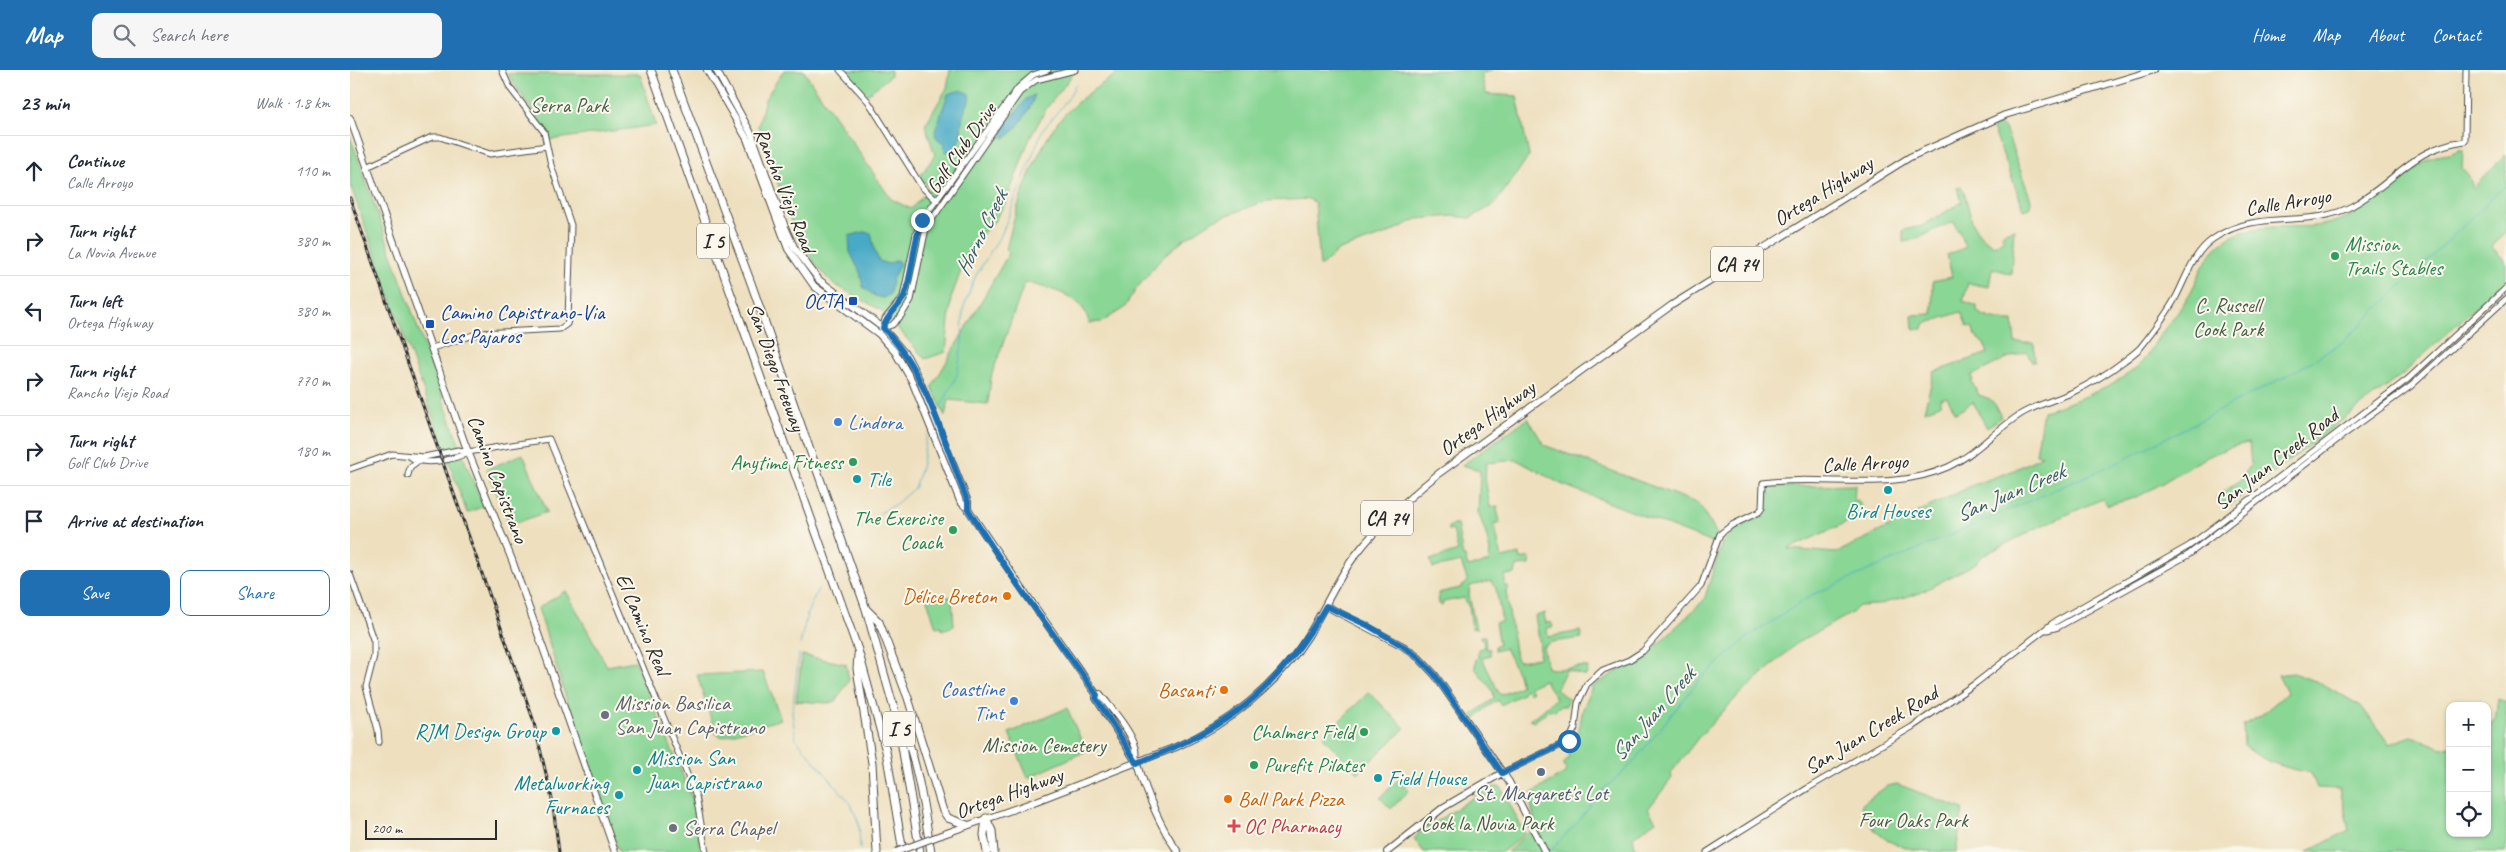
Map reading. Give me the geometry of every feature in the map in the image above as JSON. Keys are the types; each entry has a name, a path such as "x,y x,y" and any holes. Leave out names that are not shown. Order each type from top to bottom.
{"highway":[{"name":"San Diego Freeway","path":"651,70 858,650 886,751 902,852"},
{"name":"San Diego Freeway","path":"672,70 866,609 892,701 906,763 920,852"},
{"path":"866,609 879,622 908,698 943,810 948,818 967,824"},
{"path":"858,650 857,669 872,764 877,852"},
{"path":"892,701 908,741 931,852"},
{"path":"986,818 984,835 987,852"},
{"path":"986,818 992,831 994,852"}],"main road":[{"name":"Rancho Viejo Road","path":"708,70 747,139 779,230 792,256 814,286 881,331"},
{"name":"Rancho Viejo Road","path":"716,70 752,135 785,227 798,253 812,272 830,290 881,331 906,368 955,492 963,506 968,509 1001,562 1018,582 1097,695 1100,694 1127,733 1136,749 1137,763 1165,834 1178,852"},
{"name":"Ortega Highway","path":"896,852 967,824 1032,803 1137,763 1192,740 1232,716 1255,698 1297,653 1353,558 1380,525 1405,500 1438,474 1672,305 1870,181 1940,142 2005,114 2154,70"},
{"name":"Camino Capistrano","path":"350,118 468,452 512,560 616,852"},
{"path":"1326,606 1367,625 1403,646 1419,658 1435,675 1502,773 1538,836 1545,852"},
{"name":"Calle Arroyo","path":"1387,852 1444,807 1502,773"}],"street":[{"path":"432,348 480,334 560,329 567,324 572,232 550,165 544,132 512,92 502,70"},
{"path":"840,70 868,101 917,180 942,204"},
{"name":"Golf Club Drive","path":"881,331 885,319 903,297 916,234 922,220 1018,88 1033,75 1048,70"},
{"name":"Golf Club Drive","path":"881,331 892,325 908,306 915,286 926,228 1020,92 1036,80 1075,70"},
{"name":"Calle Arroyo","path":"1502,773 1569,741 1575,728 1578,703 1587,684 1604,670 1629,660 1643,651 1701,586 1720,534 1732,524 1759,512 1762,508 1763,483 1898,480 1913,478 1946,468 1962,460 2002,426 2024,412 2092,383 2138,350 2166,314 2196,255 2215,237 2235,228 2264,219 2310,218 2338,212 2364,198 2422,154 2435,147 2465,141 2466,70"},
{"path":"367,166 432,137 440,137 490,154 547,146"},
{"name":"San Juan Creek Road","path":"1707,852 1808,788 1912,727 1976,684 2012,654 2047,630 2053,623 2157,566 2196,541 2408,379 2506,288"},
{"name":"San Juan Creek Road","path":"2047,630 2058,627 2188,555 2342,436 2411,386 2506,299"},
{"name":"El Camino Real","path":"468,452 549,439 696,796 706,852"},
{"path":"350,468 391,454 424,457 458,450 468,452"},
{"path":"408,474 410,467 418,461 459,457 468,452"},
{"path":"409,456 418,461"},
{"path":"350,574 374,642 374,656 366,687 378,730 378,742"}],"green space":[{"path":"784,70 803,70 891,199 911,209 930,188 919,178 935,155 925,125 947,88 950,70 1076,70 1046,109 1029,140 1006,202 993,223 970,246 951,298 946,352 925,359 882,311 832,283 797,238 758,126 765,99"},
{"path":"840,70 891,70 890,76 864,97"},
{"path":"1122,70 1493,70 1481,74 1486,94 1517,96 1529,156 1494,205 1470,218 1453,216 1417,219 1387,234 1339,250 1320,267 1315,203 1309,199 1266,201 1214,220 1183,240 1161,259 1137,288 1124,308 1102,322 1089,323 1081,305 1073,299 1055,291 1025,282 991,377 988,404 949,400 945,416 932,387 1009,253 1006,250 1014,219 1037,157 1053,129 1067,112 1084,97"},
{"name":"Serra Park","path":"508,74 640,74 656,125 549,140 535,114"},
{"path":"1997,125 2005,128 2031,200 2030,208 2024,210 1992,126"},
{"path":"350,136 466,464 484,506 467,513 350,184"},
{"name":"C. Russell Cook Park","path":"2463,149 2462,168 2469,176 2473,188 2506,154 2506,231 2492,247 2506,262 2506,279 2403,374 2224,510 2216,497 2240,481 2251,465 2249,443 2235,446 2207,457 2137,497 2108,505 2102,499 2041,526 1984,555 1976,563 1920,593 1877,605 1859,606 1852,613 1797,643 1736,698 1698,738 1671,773 1672,778 1648,809 1656,821 1633,837 1636,852 1507,852 1534,828 1535,823 1529,795 1566,772 1564,763 1569,757 1566,748 1577,738 1583,709 1592,687 1652,650 1704,600 1722,543 1734,530 1758,517 1765,510 1767,487 1855,485 1854,501 1858,500 1865,514 1788,549 1836,553 1973,485 2012,471 2042,456 2036,454 2043,411 2081,398 2109,385 2133,371 2144,360 2185,301 2209,256 2221,243 2240,233 2252,230 2322,225 2338,221 2367,206 2431,158 2452,153"},
{"path":"1962,187 1974,227 1985,240 1994,246 2004,239 2001,236 2007,231 2014,229 2011,274 1992,268 1989,287 1968,283 1963,301 1977,306 1977,312 1986,316 1999,320 2013,321 2015,343 2034,343 2035,362 2032,362 2027,352 2007,358 1971,376 1973,380 1971,381 1979,395 1990,399 2001,417 1987,428 1973,402 1956,413 1947,397 1940,399 1940,405 1924,411 1934,372 1988,353 1984,344 1975,336 1973,328 1967,326 1961,312 1924,324 1923,329 1913,329 1912,315 1932,314 1933,281 1952,277 1947,255 1966,247 1959,230 1957,230 1954,222 1911,241 1903,242 1903,230 1922,226 1962,202 1957,188"},
{"path":"1528,418 1544,445 1699,504 1717,534 1713,543 1561,484 1517,460 1486,463 1485,478 1490,507 1498,506 1500,522 1494,524 1502,558 1519,554 1521,559 1530,557 1530,565 1517,566 1515,574 1505,575 1505,587 1509,587 1506,591 1516,658 1518,661 1539,658 1540,645 1535,616 1546,613 1544,615 1546,623 1551,622 1553,627 1547,628 1548,637 1580,631 1582,638 1551,642 1543,647 1547,668 1588,667 1586,676 1566,670 1556,689 1569,700 1566,706 1560,706 1553,711 1551,709 1533,722 1529,719 1541,712 1556,698 1544,680 1529,687 1532,691 1529,693 1525,689 1522,694 1501,705 1498,700 1475,719 1472,715 1494,698 1493,691 1475,668 1478,649 1483,648 1484,640 1481,640 1481,636 1485,636 1486,649 1490,649 1490,655 1482,658 1499,693 1501,695 1521,686 1518,674 1505,648 1495,651 1495,646 1499,645 1495,623 1502,621 1496,589 1491,581 1470,586 1469,595 1476,629 1472,628 1469,606 1464,598 1443,602 1442,606 1439,604 1438,593 1460,588 1468,582 1461,562 1433,568 1430,560 1458,551 1453,530 1449,531 1448,527 1457,524 1463,557 1465,557 1468,567 1489,562 1490,551 1478,512 1480,473 1479,470 1462,465"},
{"path":"523,454 547,512 510,525 487,469"},
{"name":"Mission San Juan Capistrano","path":"566,591 607,666 635,661 693,800 701,852 619,852 587,765 538,608"},
{"path":"926,597 952,597 954,626 942,630 941,626 936,627"},
{"path":"802,655 846,664 849,680 836,701 829,703 796,701"},
{"path":"763,672 781,719 722,737 716,734 697,675"},
{"path":"2293,673 2321,683 2361,706 2389,744 2412,736 2442,748 2446,747 2446,837 2491,837 2491,724 2495,721 2498,699 2506,702 2506,852 2307,852 2349,830 2340,789 2317,788 2311,773 2284,767 2267,760 2244,745 2243,725 2260,716 2287,693 2278,675"},
{"name":"Chalmers Field","path":"1369,692 1405,728 1358,773 1323,737"},
{"name":"Mission Cemetery","path":"1067,708 1086,751 1028,778 1009,733"},
{"path":"1398,780 1409,790 1391,809 1380,798"},
{"name":"Four Oaks Park","path":"1897,784 1963,809 1956,852 1912,849 1887,840 1876,831 1867,820 1861,805 1887,786"},
{"name":"Cook la Novia Park","path":"1501,787 1525,834 1502,852 1424,852 1414,839 1419,833 1486,789"}],"water":[{"path":"961,90 969,94 969,101 963,118 960,137 956,147 945,152 944,144 936,137 935,131 948,94"},
{"path":"1034,95 1023,119 1013,132 1004,138 1002,131 1005,126 1026,99"},
{"path":"864,232 871,233 879,261 888,264 897,260 900,264 892,280 890,294 883,298 875,296 863,287 860,272 850,252 849,236"}],"waterway":[{"name":"Horno Creek","path":"942,405 957,375 962,344 963,309 975,277 1002,233 1042,131 1067,100 1076,84"},
{"name":"San Juan Creek","path":"1549,852 1578,822 1600,793 1631,765 1700,679 1747,638 1812,595 2121,461 2292,373 2343,342 2506,185"},
{"name":"Horno Creek","path":"860,529 875,516 897,503 914,488 921,468 927,434"},
{"name":"Horno Creek","path":"800,645 807,614 818,589"},
{"name":"Horno Creek","path":"799,654 792,712 796,739 851,804 859,824 860,849"}],"railway":[{"path":"350,198 533,719 552,799 559,852"}],"place":[{"name":"Mission Trails Stables","path":"2335,256"},
{"name":"OCTA","path":"853,301"},
{"name":"Camino Capistrano-Via Los Pajaros","path":"430,324"},
{"name":"Lindora","path":"838,422"},
{"name":"Anytime Fitness","path":"853,462"},
{"name":"Tile","path":"857,479"},
{"name":"Bird Houses","path":"1888,490"},
{"name":"The Exercise Coach","path":"953,530"},
{"name":"Délice Breton","path":"1007,596"},
{"name":"Basanti","path":"1224,690"},
{"name":"Coastline Tint","path":"1014,701"},
{"name":"Mission Basilica San Juan Capistrano","path":"605,715"},
{"name":"RJM Design Group","path":"556,731"},
{"name":"Chalmers Field","path":"1364,732"},
{"name":"Purefit Pilates","path":"1254,765"},
{"name":"Mission San Juan Capistrano","path":"637,770"},
{"name":"St. Margaret's Lot","path":"1541,772"},
{"name":"Field House","path":"1378,778"},
{"name":"Metalworking Furnaces","path":"619,795"},
{"name":"Ball Park Pizza","path":"1228,799"},
{"name":"OC Pharmacy","path":"1234,826"},
{"name":"Serra Chapel","path":"673,828"}],"route":[{"path":"922,220 916,234 903,297 885,319 883,328 907,356 919,379 968,502 968,509 1001,562 1018,582 1097,695 1096,698 1137,763 1192,740 1232,716 1255,698 1297,653 1326,606 1367,625 1403,646 1419,658 1435,675 1502,773 1569,741"}]}
